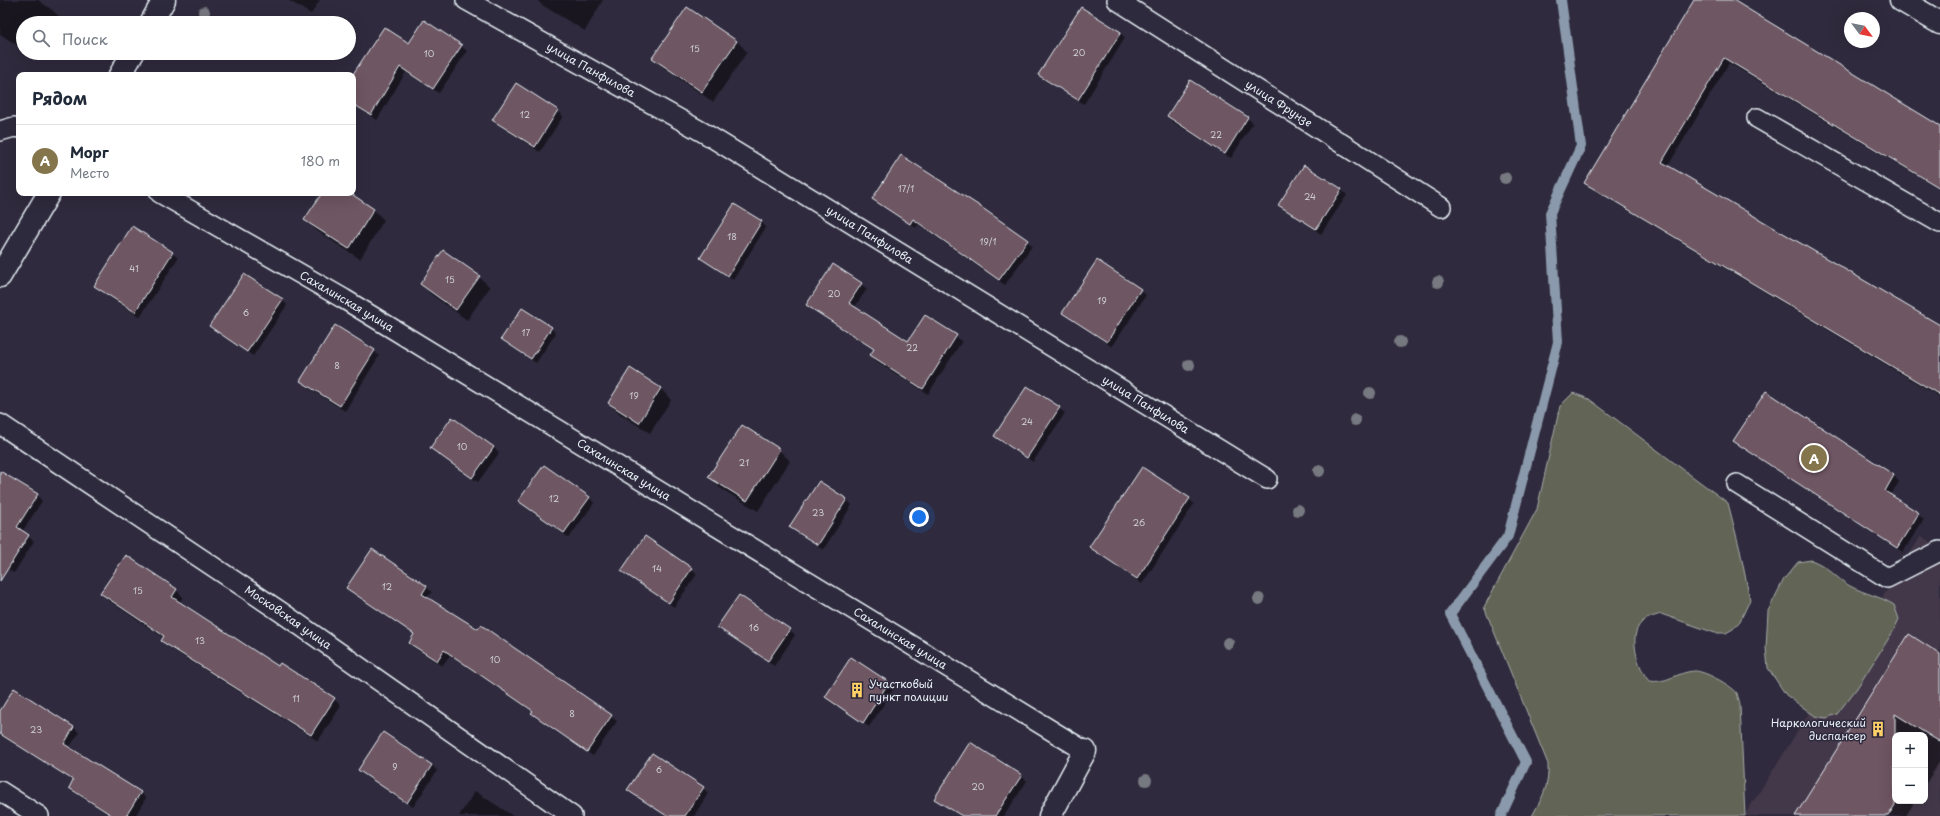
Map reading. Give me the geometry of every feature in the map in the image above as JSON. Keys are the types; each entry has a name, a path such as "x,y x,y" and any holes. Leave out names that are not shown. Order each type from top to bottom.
{"street":[{"path":"155,16 164,0"},
{"path":"1901,0 1940,23"},
{"path":"122,72 129,60"},
{"path":"0,276 47,196"},
{"path":"1050,816 1085,752"}],"lane":[{"name":"улица Панфилова","path":"466,0 706,134 1267,479"},
{"name":"улица Фрунзе","path":"1117,0 1441,207"},
{"path":"1757,118 1940,223"},
{"path":"0,132 16,127"},
{"name":"Сахалинская улица","path":"165,196 351,303 1085,752"},
{"name":"Московская улица","path":"0,424 281,612 572,816"},
{"path":"1737,484 1887,578 1940,551"},
{"path":"0,791 39,816"}],"shaded area":[{"path":"1921,536 1940,548 1940,816 1744,816"}],"green space":[{"path":"1573,393 1589,399 1728,503 1740,550 1750,600 1740,621 1733,629 1726,633 1715,633 1661,614 1648,618 1641,623 1635,636 1635,644 1638,661 1649,681 1661,681 1682,673 1698,671 1717,679 1737,693 1740,705 1745,816 1532,816 1546,785 1548,764 1484,607 1537,509 1560,406"},
{"path":"1811,560 1823,565 1850,586 1894,605 1899,619 1894,630 1857,688 1837,714 1826,718 1815,716 1786,695 1768,668 1766,648 1768,611 1784,579 1798,562"}],"building":[{"path":"1694,0 1733,0 1940,126 1940,188 1724,58 1662,162 1940,325 1940,395 1584,183"},
{"path":"687,7 737,41 702,92 652,58"},
{"path":"1081,7 1121,32 1078,100 1038,75"},
{"path":"424,20 462,45 433,89 400,67 371,115 356,106 356,72 354,72 384,27 409,43"},
{"path":"1190,80 1248,117 1225,154 1167,116"},
{"path":"516,83 558,110 535,147 492,120"},
{"path":"901,155 978,205 1028,240 999,280 913,219 910,224 872,199"},
{"path":"1304,165 1342,189 1316,229 1278,205"},
{"path":"320,196 354,196 374,209 349,249 304,220"},
{"path":"734,204 762,221 728,276 700,258"},
{"path":"132,226 173,252 135,312 94,286"},
{"path":"443,250 480,276 456,310 420,284"},
{"path":"1097,260 1141,289 1107,342 1062,313"},
{"path":"833,264 862,283 849,303 908,341 925,315 957,335 923,389 870,355 874,349 806,305"},
{"path":"244,274 283,299 247,352 209,326"},
{"path":"522,308 552,327 531,359 501,339"},
{"path":"335,325 375,350 340,406 300,381"},
{"path":"630,368 661,388 639,423 608,403"},
{"path":"1027,386 1060,407 1027,458 994,436"},
{"path":"1766,391 1894,475 1885,491 1919,513 1897,548 1733,441"},
{"path":"452,417 494,447 472,478 430,448"},
{"path":"742,425 780,449 747,501 708,477"},
{"path":"544,465 590,497 564,533 518,501"},
{"path":"1142,467 1190,498 1137,579 1089,547"},
{"path":"0,471 38,494 17,527 29,535 0,581"},
{"path":"819,481 847,499 818,545 789,527"},
{"path":"645,536 692,568 669,603 621,571"},
{"path":"372,549 427,586 422,594 478,629 481,625 612,715 587,752 531,713 533,711 444,650 437,661 409,643 414,634 346,588"},
{"path":"126,555 177,589 172,597 278,666 280,663 335,698 311,735 161,641 164,636 100,593"},
{"path":"739,595 790,629 768,661 717,627"},
{"name":"Наркологический диспансер","path":"1909,634 1940,654 1940,742 1928,735 1928,732 1924,732 1895,714 1895,732 1892,732 1892,804 1895,805 1888,816 1795,816"},
{"name":"Участковый пункт полиции","path":"851,657 889,682 863,723 825,697"},
{"path":"14,688 74,727 64,744 141,792 126,816 113,816 69,788 73,780 0,734 0,711"},
{"path":"383,732 432,765 407,803 358,770"},
{"path":"970,742 1022,775 995,816 962,816 934,799"},
{"path":"652,753 704,787 685,816 667,816 627,790"}],"waterway":[{"path":"1501,816 1526,762 1450,614 1508,536 1558,342 1550,213 1581,146 1561,0"}],"place":[{"name":"Морг","path":"1814,458"},
{"name":"Участковый пункт полиции","path":"857,690"},
{"name":"Наркологический диспансер","path":"1878,729"}]}
